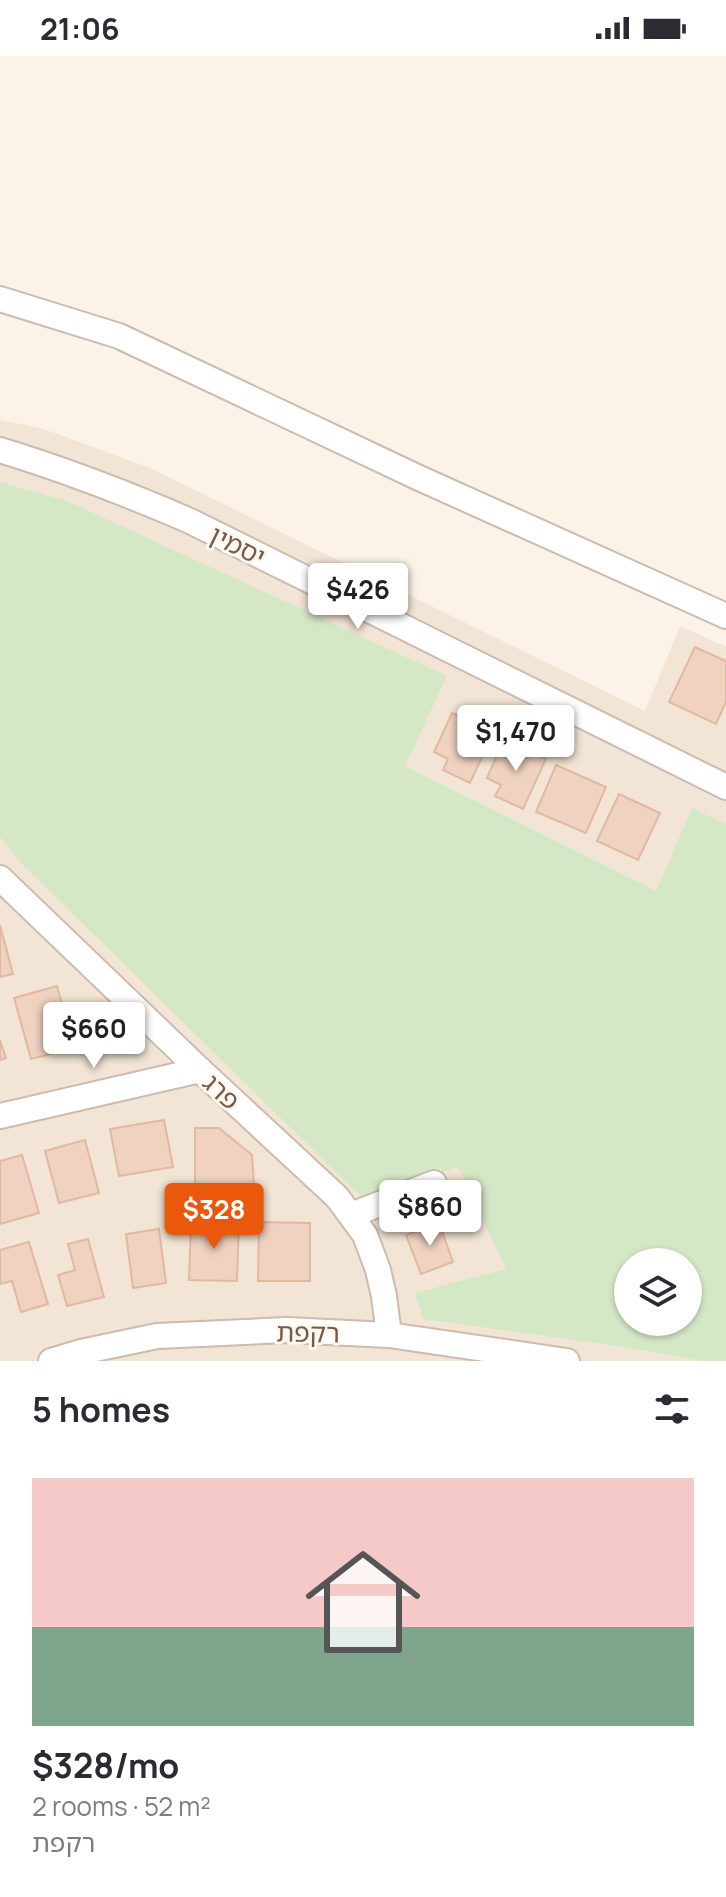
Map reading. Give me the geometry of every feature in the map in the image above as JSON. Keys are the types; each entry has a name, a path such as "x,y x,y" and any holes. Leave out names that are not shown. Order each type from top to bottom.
{"street":[{"path":"0,299 119,336 417,477 726,616"},
{"name":"יסמין","path":"0,450 130,494 190,521 726,787"},
{"name":"פרג","path":"0,878 337,1197 365,1235 378,1270 389,1335"},
{"path":"0,1116 200,1070"},
{"path":"351,1215 434,1183"},
{"name":"רקפת","path":"51,1361 157,1336 287,1330 389,1335 567,1361"}],"shaded area":[{"path":"0,420 44,429 150,468 645,711 680,626 726,647 726,1361 0,1361"}],"green space":[{"path":"0,482 67,501 447,676 405,766 656,891 692,808 726,824 726,1361 701,1361 632,1348 423,1319 415,1293 506,1269 458,1167 364,1200 22,864 0,837"}],"building":[{"path":"695,647 726,661 726,702 716,724 669,702"},
{"path":"452,713 494,732 470,783 443,770 448,759 434,752"},
{"path":"504,739 546,759 523,809 495,796 501,785 487,778"},
{"path":"556,765 606,787 586,833 536,812"},
{"path":"619,794 660,813 638,860 597,841"},
{"path":"0,925 13,974 0,977"},
{"path":"57,986 74,1048 31,1059 14,998"},
{"path":"0,1040 6,1058 0,1060"},
{"path":"164,1120 173,1167 119,1176 110,1129"},
{"path":"195,1128 219,1128 252,1155 254,1184 195,1184"},
{"path":"85,1140 99,1193 59,1203 45,1151"},
{"path":"22,1155 39,1213 0,1224 0,1161"},
{"path":"191,1221 239,1223 237,1281 189,1280"},
{"path":"259,1222 310,1223 310,1281 258,1281"},
{"path":"439,1223 453,1262 421,1274 406,1235"},
{"path":"159,1229 166,1283 133,1288 126,1234"},
{"path":"88,1239 104,1297 67,1306 58,1275 75,1270 68,1244"},
{"path":"29,1242 48,1304 21,1312 12,1281 0,1284 0,1250"}]}
